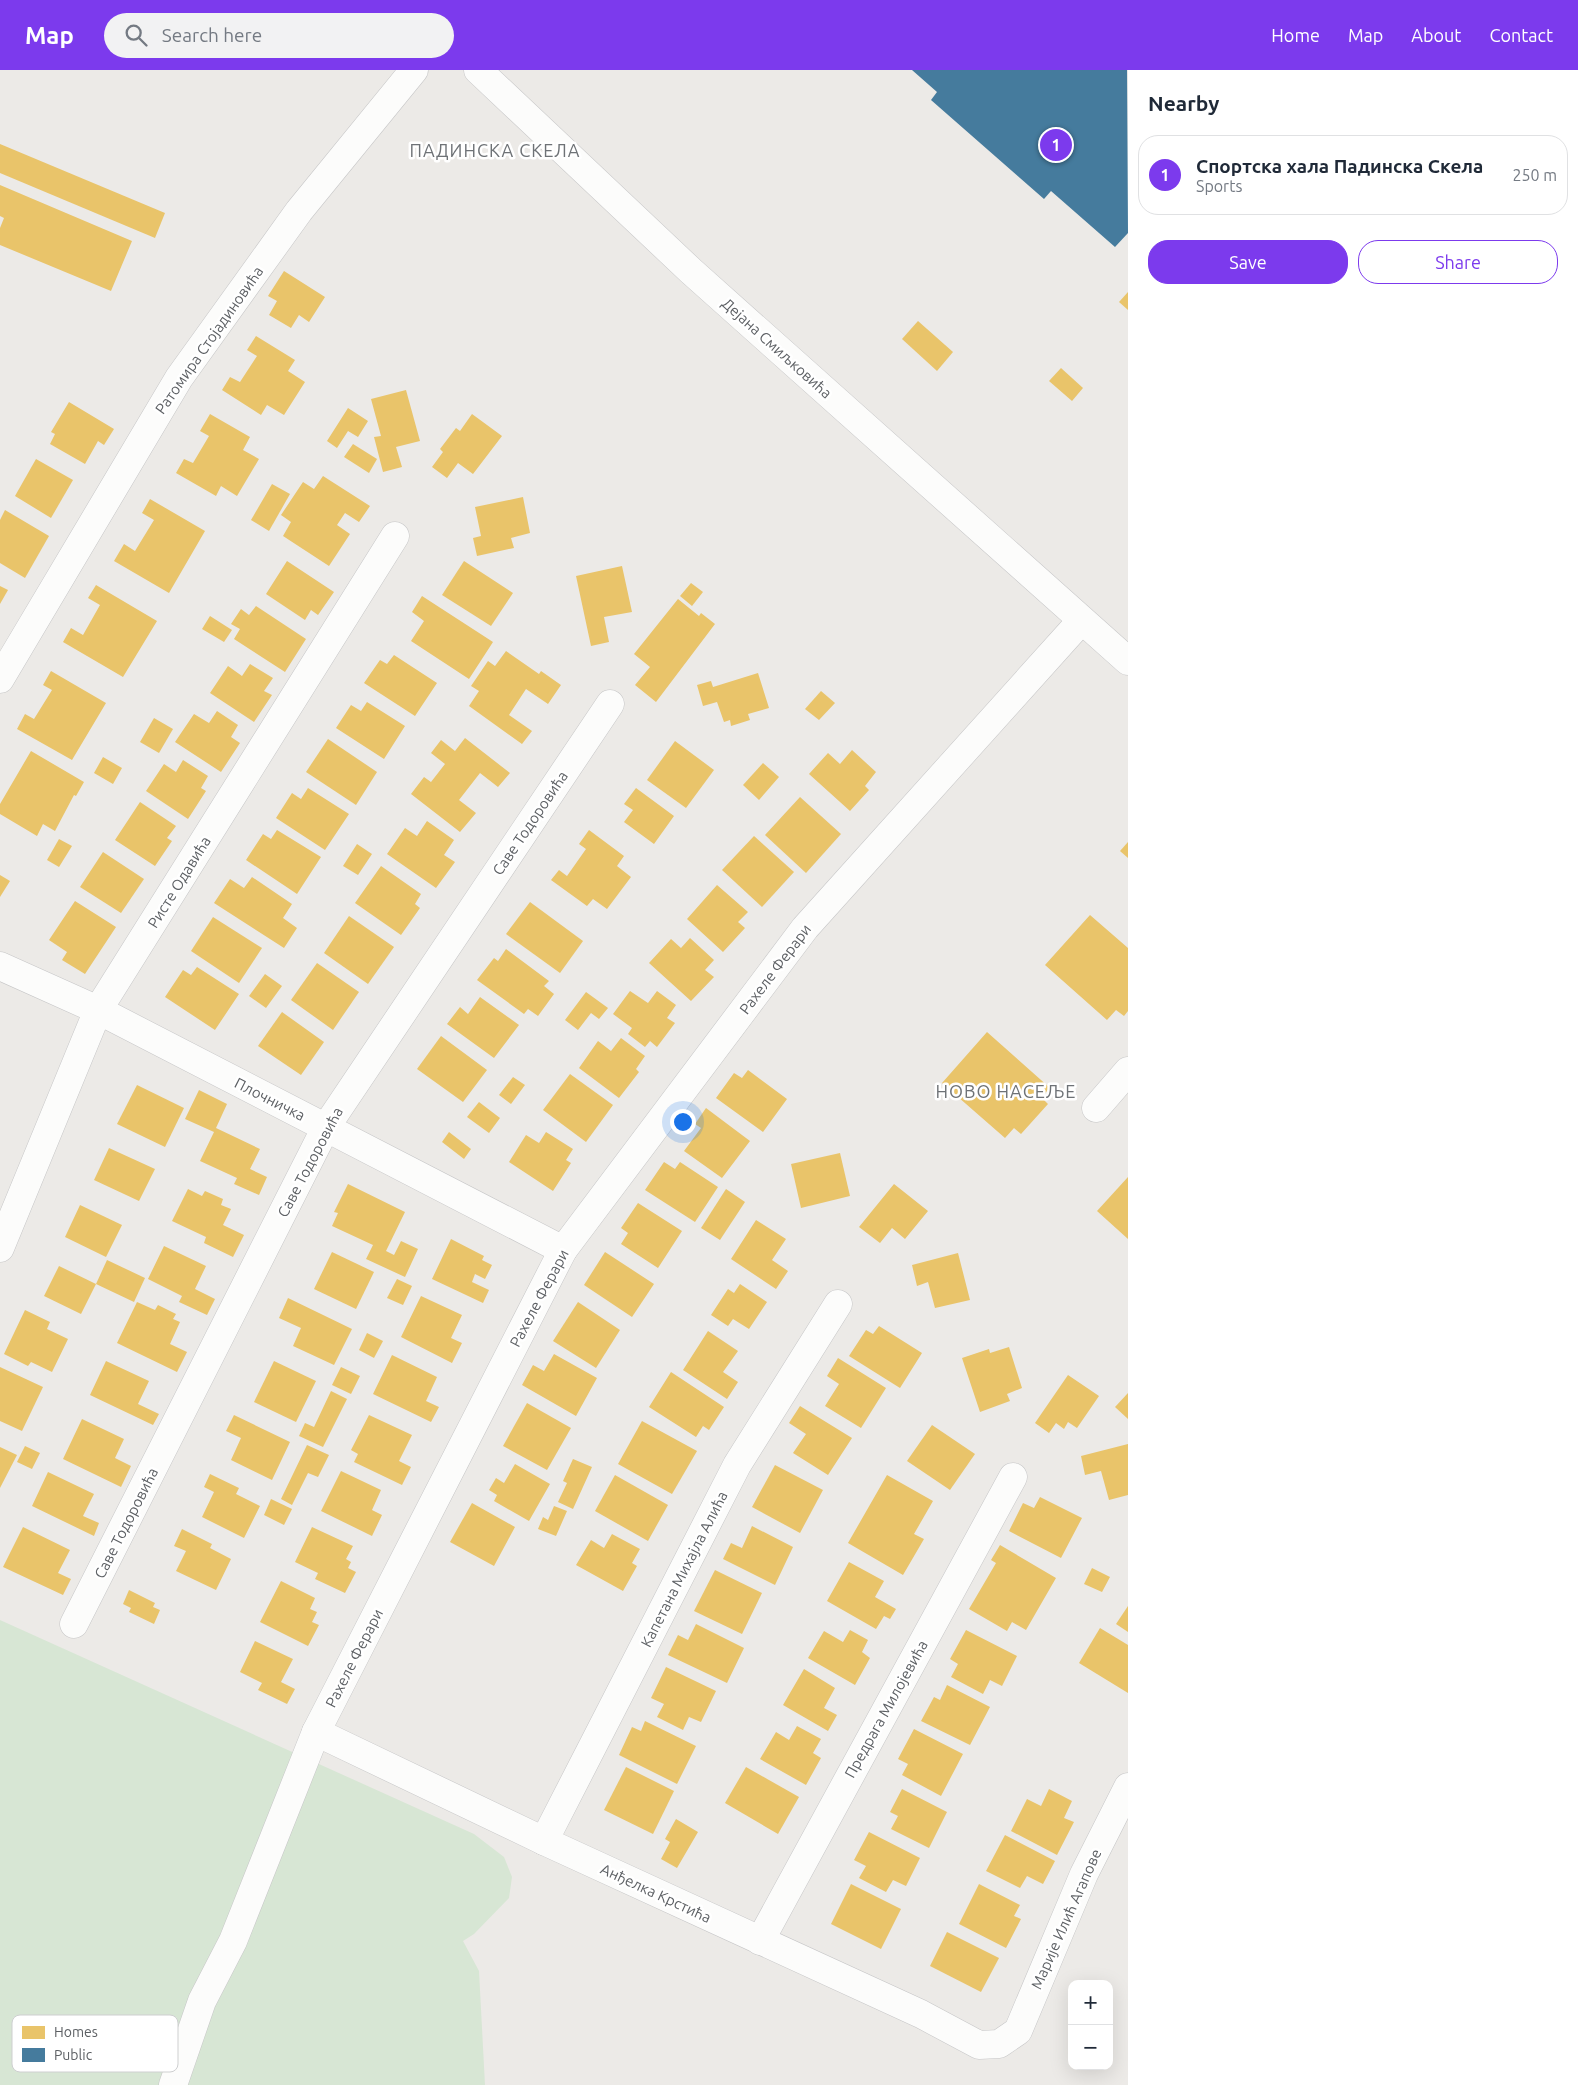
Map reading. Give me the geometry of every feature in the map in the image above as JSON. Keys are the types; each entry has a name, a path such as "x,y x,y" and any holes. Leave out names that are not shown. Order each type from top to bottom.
{"street":[{"name":"Ратомира Стојадиновића","path":"0,679 179,378 299,212 414,70"},
{"name":"Дејана Смиљковића","path":"478,70 691,270 1081,621 1128,661"},
{"name":"Ристе Одавића","path":"0,1248 98,1010 395,536"},
{"name":"Рахеле Ферари","path":"174,2085 202,2001 233,1941 316,1732 563,1250 805,928 1081,621"},
{"name":"Саве Тодоровића","path":"74,1624 326,1128 610,704"},
{"name":"Плочничка","path":"0,966 98,1010 563,1250"},
{"path":"1096,1108 1128,1071"},
{"name":"Капетана Михајла Алића","path":"544,1842 737,1465 838,1304"},
{"name":"Предрага Милојевића","path":"760,1941 1013,1477"},
{"name":"Анђелка Крстића","path":"316,1732 544,1842 921,2014 979,2045 998,2044"},
{"name":"Марије Илић Агапове","path":"998,2044 1018,2031 1084,1874 1128,1787"}],"green space":[{"path":"0,1620 474,1834 504,1857 512,1877 509,1898 474,1934 463,1941 479,1971 485,2085 0,2085"}],"building: Homes":[{"path":"0,144 165,213 155,238 0,173"},
{"path":"0,185 132,241 111,291 0,245 0,228 4,218 0,216"},
{"path":"284,271 325,297 309,322 299,315 291,328 269,315 277,301 268,296"},
{"path":"1128,292 1128,310 1119,302"},
{"path":"918,321 953,352 937,371 902,339"},
{"path":"256,336 295,360 288,371 305,382 284,415 267,405 261,415 222,390 230,377 240,382 257,356 247,350"},
{"path":"1061,368 1083,388 1072,401 1049,381"},
{"path":"406,390 420,441 396,447 402,467 383,472 374,437 381,436 371,399"},
{"path":"69,402 114,429 104,445 98,441 85,464 50,444 55,434 51,432"},
{"path":"348,408 368,421 358,437 348,431 337,448 327,441"},
{"path":"210,414 250,437 243,450 259,459 237,496 221,486 216,496 176,473 184,459 193,463 209,436 200,431"},
{"path":"472,414 502,436 473,474 458,463 447,478 432,467 443,452 440,449 456,428 460,431"},
{"path":"353,444 377,459 369,473 344,457"},
{"path":"36,459 73,480 51,518 15,496"},
{"path":"323,476 370,506 359,522 345,513 337,525 350,534 329,566 283,536 291,522 281,515 303,482 314,489"},
{"path":"272,484 290,494 269,531 251,520"},
{"path":"523,497 530,533 511,538 514,548 477,556 473,538 481,536 475,507"},
{"path":"150,499 205,531 169,593 114,561 124,544 135,551 154,520 142,513"},
{"path":"5,510 49,536 25,578 0,563 0,520"},
{"path":"287,561 334,592 318,615 311,610 305,620 266,594"},
{"path":"464,561 513,593 491,626 442,595"},
{"path":"622,566 632,612 604,617 609,642 591,646 576,576"},
{"path":"691,583 703,592 692,606 680,596"},
{"path":"96,585 157,621 123,677 63,642 71,628 83,635 100,605 88,598"},
{"path":"0,586 8,590 0,604"},
{"path":"422,596 493,642 469,679 411,641 424,621 412,612"},
{"path":"678,599 699,616 701,613 715,624 656,702 635,685 650,667 634,654"},
{"path":"256,606 306,639 285,672 234,639 240,629 231,624 241,609 249,615"},
{"path":"210,616 232,630 224,642 202,629"},
{"path":"506,651 539,674 541,671 561,685 548,704 526,689 509,715 532,731 522,744 469,706 479,691 471,686 488,661 495,666"},
{"path":"394,655 437,683 415,716 364,683 380,660 387,664"},
{"path":"250,664 273,678 264,691 272,695 254,722 210,693 228,666 242,676"},
{"path":"51,671 106,703 72,760 17,729 25,714 34,719 52,690 43,685"},
{"path":"758,673 769,708 748,714 750,720 731,726 730,720 724,722 717,702 703,706 697,685 711,681 713,687"},
{"path":"821,691 835,703 819,720 805,709"},
{"path":"367,702 405,726 384,759 336,728 351,705 361,711"},
{"path":"217,711 238,725 231,737 240,743 221,772 175,742 194,714 209,723"},
{"path":"154,718 173,729 159,753 140,742"},
{"path":"465,738 510,773 498,787 480,773 459,800 476,813 460,832 411,794 424,777 431,782 445,764 431,753 441,740 455,751"},
{"path":"328,739 377,772 356,805 306,772"},
{"path":"675,741 714,770 686,808 647,780"},
{"path":"852,750 876,772 865,786 869,790 850,811 809,774 828,753 840,764"},
{"path":"31,751 84,782 76,796 74,795 55,831 43,824 37,836 0,814 0,804"},
{"path":"103,757 122,768 113,784 94,773"},
{"path":"183,760 208,776 201,788 206,791 188,819 146,791 164,764 176,772"},
{"path":"763,763 779,777 759,800 743,785"},
{"path":"308,788 349,814 325,850 276,818 292,793 301,799"},
{"path":"636,788 674,816 654,844 624,822 633,810 624,804"},
{"path":"800,797 841,834 806,873 765,835"},
{"path":"140,802 176,826 167,838 172,841 155,866 115,840"},
{"path":"427,821 454,840 444,855 455,862 436,888 387,854 405,828 417,836"},
{"path":"277,830 321,857 297,894 246,860 263,834 271,839"},
{"path":"589,830 624,856 617,866 631,877 607,909 593,899 587,906 551,880 559,870 567,876 586,849 579,844"},
{"path":"754,836 794,872 762,907 722,870"},
{"path":"59,839 72,846 59,867 47,860"},
{"path":"1128,842 1128,858 1120,851"},
{"path":"357,844 372,854 358,875 343,866"},
{"path":"103,852 144,879 121,913 80,887"},
{"path":"381,866 421,894 415,904 420,908 401,935 355,903"},
{"path":"0,875 10,881 0,897"},
{"path":"252,877 292,904 283,918 297,928 284,948 214,903 230,879 244,888"},
{"path":"717,885 748,912 738,922 745,928 723,952 687,919"},
{"path":"75,901 116,927 85,974 62,960 67,952 49,940"},
{"path":"530,902 583,941 560,973 506,934"},
{"path":"1090,915 1128,948 1128,1011 1124,1016 1116,1010 1107,1020 1045,965"},
{"path":"349,916 394,947 368,984 324,953"},
{"path":"213,917 262,948 239,983 191,951"},
{"path":"690,938 714,960 705,970 714,977 691,1001 649,963 671,939 681,948"},
{"path":"506,949 549,981 544,986 554,994 538,1016 528,1009 524,1014 477,980 494,958 498,961"},
{"path":"317,963 359,992 333,1030 291,1000"},
{"path":"197,967 239,994 215,1030 165,997 183,970 191,975"},
{"path":"265,974 282,986 266,1008 249,996"},
{"path":"630,991 648,1003 657,991 676,1005 667,1018 675,1023 657,1047 650,1041 645,1047 628,1034 632,1028 613,1014"},
{"path":"586,992 608,1008 599,1019 591,1013 578,1030 565,1020"},
{"path":"480,997 519,1025 494,1058 447,1024 460,1007 468,1014"},
{"path":"282,1012 324,1042 301,1075 258,1046"},
{"path":"987,1032 1050,1088 1041,1097 1048,1104 1021,1134 1014,1128 1005,1138 942,1083"},
{"path":"441,1036 487,1070 463,1102 417,1069"},
{"path":"621,1038 645,1056 636,1069 639,1072 619,1098 579,1068 598,1041 611,1051"},
{"path":"748,1070 787,1099 763,1132 716,1098 734,1073 742,1078"},
{"path":"570,1074 613,1105 586,1142 543,1110"},
{"path":"513,1077 525,1085 511,1104 499,1095"},
{"path":"137,1085 184,1108 165,1147 117,1124"},
{"path":"199,1090 227,1104 216,1128 260,1149 250,1169 267,1177 259,1195 234,1184 237,1178 200,1161 214,1132 185,1119"},
{"path":"479,1102 500,1118 489,1133 467,1117"},
{"path":"706,1108 750,1141 722,1178 684,1151 701,1128 695,1124"},
{"path":"449,1132 471,1149 464,1159 442,1142"},
{"path":"546,1132 573,1149 566,1160 571,1163 553,1191 509,1162 526,1135 539,1143"},
{"path":"109,1148 155,1169 139,1201 94,1180"},
{"path":"840,1153 850,1196 801,1208 791,1164"},
{"path":"664,1162 675,1169 680,1162 718,1187 695,1222 645,1190"},
{"path":"1128,1177 1128,1239 1097,1211"},
{"path":"348,1184 405,1212 386,1251 394,1255 401,1241 418,1249 405,1277 366,1259 373,1245 332,1226 338,1213 334,1212"},
{"path":"894,1184 928,1211 905,1239 892,1228 880,1243 859,1227"},
{"path":"188,1189 202,1196 205,1191 223,1199 221,1205 231,1209 223,1225 244,1235 233,1257 204,1243 206,1237 172,1221"},
{"path":"726,1189 745,1202 720,1240 701,1228"},
{"path":"638,1203 682,1231 658,1268 621,1244 628,1233 621,1228"},
{"path":"80,1205 122,1225 106,1257 65,1237"},
{"path":"756,1220 786,1239 772,1260 788,1271 776,1289 731,1259"},
{"path":"451,1239 484,1256 482,1260 492,1265 485,1279 475,1274 472,1282 489,1290 483,1303 432,1279"},
{"path":"164,1246 206,1266 195,1289 215,1299 207,1315 179,1302 182,1296 148,1279"},
{"path":"332,1252 374,1272 356,1309 314,1289"},
{"path":"605,1252 654,1284 632,1317 584,1285"},
{"path":"958,1253 970,1300 935,1308 928,1282 917,1286 912,1265"},
{"path":"107,1260 145,1278 134,1302 96,1284"},
{"path":"59,1266 96,1284 81,1314 44,1296"},
{"path":"397,1279 412,1286 403,1305 387,1298"},
{"path":"740,1284 767,1302 749,1329 733,1319 728,1326 711,1315 728,1289 734,1293"},
{"path":"421,1296 462,1315 451,1338 462,1343 452,1363 401,1337"},
{"path":"288,1298 352,1329 334,1365 293,1346 301,1328 279,1318"},
{"path":"137,1302 155,1310 158,1305 176,1314 173,1319 180,1322 170,1344 187,1352 177,1372 117,1343"},
{"path":"578,1302 620,1330 596,1368 553,1341"},
{"path":"25,1310 50,1322 47,1329 68,1339 52,1372 31,1362 28,1366 4,1354"},
{"path":"879,1326 922,1353 900,1388 849,1356 866,1330 873,1334"},
{"path":"708,1331 738,1351 723,1372 738,1382 727,1399 683,1370"},
{"path":"367,1333 383,1341 374,1358 359,1350"},
{"path":"1009,1347 1022,1388 1007,1394 1010,1401 980,1412 962,1358 989,1349 990,1353"},
{"path":"554,1354 597,1378 576,1416 522,1385 533,1365 544,1371"},
{"path":"392,1355 437,1377 426,1401 439,1407 431,1422 373,1394"},
{"path":"838,1358 886,1388 861,1428 825,1406 839,1384 827,1376"},
{"path":"106,1361 149,1381 138,1404 159,1414 153,1425 90,1395"},
{"path":"274,1361 316,1381 296,1422 254,1402"},
{"path":"0,1367 43,1387 22,1431 0,1421"},
{"path":"341,1367 360,1376 351,1394 332,1385"},
{"path":"671,1372 724,1407 709,1430 703,1426 696,1437 649,1407"},
{"path":"1068,1375 1099,1396 1077,1428 1068,1422 1064,1429 1056,1423 1049,1433 1035,1423"},
{"path":"331,1391 347,1399 323,1447 299,1436 305,1423 314,1427"},
{"path":"1128,1393 1128,1419 1115,1407"},
{"path":"527,1403 571,1428 547,1470 503,1446"},
{"path":"800,1406 852,1438 828,1475 793,1453 806,1434 789,1423"},
{"path":"234,1415 290,1442 272,1480 231,1460 241,1438 226,1431"},
{"path":"369,1415 412,1435 399,1461 411,1467 402,1485 354,1462 358,1454 351,1450"},
{"path":"82,1419 124,1439 115,1458 131,1466 121,1487 63,1459"},
{"path":"642,1421 697,1451 672,1494 618,1464"},
{"path":"932,1425 975,1454 950,1490 907,1461"},
{"path":"1128,1444 1128,1495 1109,1500 1101,1471 1085,1475 1081,1456"},
{"path":"307,1445 329,1455 318,1477 308,1473 292,1505 281,1499"},
{"path":"25,1446 40,1453 32,1469 17,1462"},
{"path":"0,1447 17,1455 0,1488"},
{"path":"573,1459 592,1467 573,1509 558,1502 567,1483 563,1481"},
{"path":"515,1464 550,1484 529,1521 494,1501 497,1495 489,1490 496,1478 504,1483"},
{"path":"775,1465 823,1490 800,1533 752,1507"},
{"path":"341,1471 381,1490 372,1510 382,1515 372,1536 321,1511"},
{"path":"48,1472 94,1494 83,1516 99,1523 94,1536 32,1506"},
{"path":"210,1474 239,1488 236,1494 260,1506 244,1538 202,1517 214,1492 204,1487"},
{"path":"615,1475 668,1505 648,1541 595,1511"},
{"path":"887,1475 933,1501 914,1534 924,1539 903,1575 848,1543"},
{"path":"1040,1497 1082,1518 1061,1558 1009,1531 1023,1503 1034,1508"},
{"path":"271,1499 292,1509 284,1525 264,1515"},
{"path":"472,1503 515,1527 494,1566 450,1542"},
{"path":"554,1506 567,1511 556,1536 538,1529 543,1517 548,1520"},
{"path":"752,1526 793,1547 775,1585 723,1559 731,1543 742,1548"},
{"path":"23,1527 70,1550 58,1573 71,1579 63,1595 3,1567"},
{"path":"312,1527 353,1546 346,1559 351,1562 348,1568 356,1572 345,1593 315,1579 318,1573 295,1562"},
{"path":"182,1529 212,1544 210,1548 231,1559 216,1590 176,1571 186,1551 174,1546"},
{"path":"612,1534 640,1549 632,1563 637,1566 623,1591 576,1565 591,1540 604,1548"},
{"path":"1000,1545 1056,1578 1026,1630 1012,1622 1007,1631 969,1609 996,1563 991,1560"},
{"path":"849,1562 884,1581 875,1597 896,1609 890,1619 884,1616 876,1629 827,1601"},
{"path":"1092,1568 1110,1577 1102,1592 1084,1584"},
{"path":"715,1570 762,1593 742,1634 694,1611"},
{"path":"281,1581 315,1598 310,1609 317,1612 312,1622 319,1625 308,1646 260,1622"},
{"path":"129,1590 155,1603 153,1607 160,1610 154,1624 129,1612 131,1608 123,1604"},
{"path":"1128,1606 1128,1632 1116,1624"},
{"path":"696,1624 744,1648 727,1683 668,1655 678,1635 688,1640"},
{"path":"1100,1628 1128,1645 1128,1693 1079,1663"},
{"path":"850,1630 868,1640 862,1652 870,1658 855,1685 808,1658 824,1631 843,1642"},
{"path":"966,1630 1017,1656 1002,1686 990,1680 983,1694 951,1677 958,1664 950,1659"},
{"path":"255,1641 293,1659 281,1682 295,1689 287,1704 258,1690 262,1683 240,1672"},
{"path":"666,1667 716,1691 701,1722 689,1717 683,1730 657,1717 664,1704 651,1698"},
{"path":"804,1669 835,1688 824,1708 837,1715 828,1731 783,1705"},
{"path":"947,1685 990,1707 970,1745 921,1721 934,1697 940,1700"},
{"path":"645,1721 696,1746 677,1784 619,1755 632,1727 641,1731"},
{"path":"797,1726 821,1739 813,1753 821,1758 806,1785 760,1759 776,1732 789,1740"},
{"path":"914,1729 963,1754 941,1796 902,1775 908,1764 898,1759"},
{"path":"626,1767 674,1791 653,1834 604,1810"},
{"path":"746,1767 799,1797 778,1834 725,1803"},
{"path":"902,1789 947,1812 929,1848 891,1829 898,1816 890,1812"},
{"path":"1049,1789 1072,1801 1064,1818 1074,1822 1057,1855 1011,1831 1027,1799 1041,1806"},
{"path":"676,1819 698,1832 677,1868 661,1859 670,1842 665,1839"},
{"path":"869,1832 920,1858 906,1886 893,1880 886,1892 859,1878 866,1866 854,1860"},
{"path":"1005,1835 1055,1861 1043,1884 1027,1876 1020,1888 986,1871"},
{"path":"851,1884 901,1909 881,1949 831,1924"},
{"path":"979,1884 1020,1905 1014,1916 1021,1919 1006,1948 959,1924"},
{"path":"947,1932 999,1958 981,1992 930,1966"}],"building: Public":[{"path":"912,70 1127,70 1128,233 1115,247 1051,191 1044,199 931,100 937,92"}],"place":[{"name":"Спортска хала Падинска Скела","path":"1056,145"}],"district":[{"name":"ПАДИНСКА СКЕЛА","path":"495,150"},
{"name":"НОВО НАСЕЉЕ","path":"1006,1091"}]}
